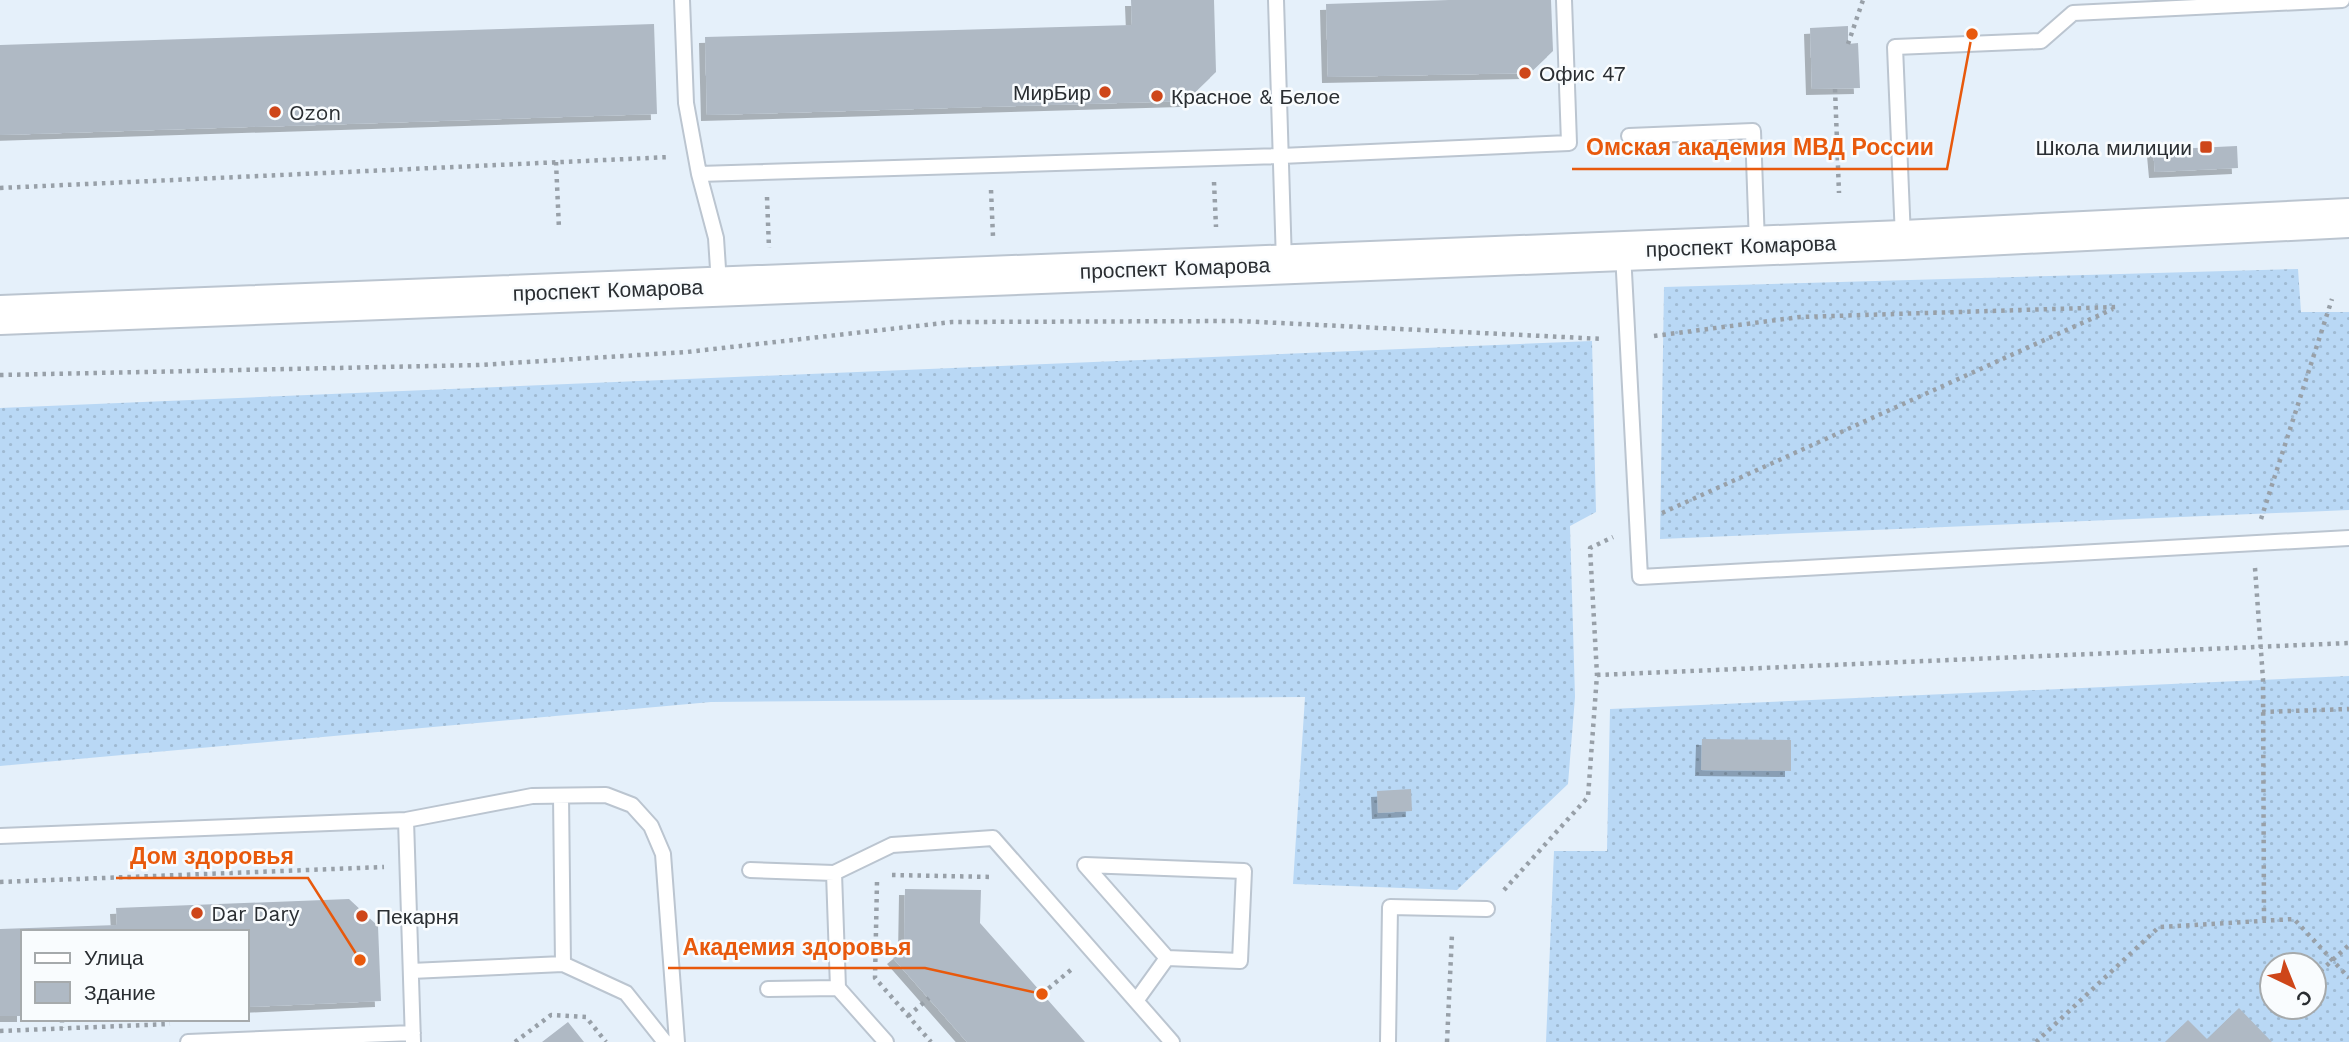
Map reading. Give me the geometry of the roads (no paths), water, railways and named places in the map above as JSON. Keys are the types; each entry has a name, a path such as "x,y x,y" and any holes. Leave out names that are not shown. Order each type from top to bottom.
{"main road":[{"name":"проспект Комарова","path":"0,315 1903,240 2349,218"}],"lane":[{"path":"682,0 686,103 695,156 716,238 719,285"},
{"path":"1276,0 1284,264"},
{"path":"699,174 1281,156 1569,143 1564,0"},
{"path":"1903,240 1895,47 2041,41 2073,6 2342,0"},
{"path":"1629,136 1753,131 1757,245"},
{"path":"1623,251 1640,577 2349,538"},
{"path":"0,836 406,820 532,796 606,795 632,805 651,826 663,855 677,1042"},
{"path":"561,796 563,964"},
{"path":"188,1042 413,1038 406,820"},
{"path":"750,870 834,873 892,845 993,838 1172,1042"},
{"path":"1085,865 1244,871 1240,961 1167,958 1085,865"},
{"path":"834,873 838,988 886,1042"},
{"path":"1388,1042 1390,907 1487,909"},
{"path":"1136,1001 1167,958"},
{"path":"411,971 563,964 626,993 665,1042"},
{"path":"768,989 838,988"}],"place":[{"name":"Омская академия МВД России","path":"1972,34"},
{"name":"Офис 47","path":"1525,73"},
{"name":"МирБир","path":"1105,92"},
{"name":"Красное & Белое","path":"1157,96"},
{"name":"Ozon","path":"275,112"},
{"name":"Школа милиции","path":"2206,147"},
{"name":"Dar Dary","path":"197,913"},
{"name":"Пекарня","path":"362,916"},
{"name":"Дом здоровья","path":"360,960"},
{"name":"Академия здоровья","path":"1042,994"}]}
